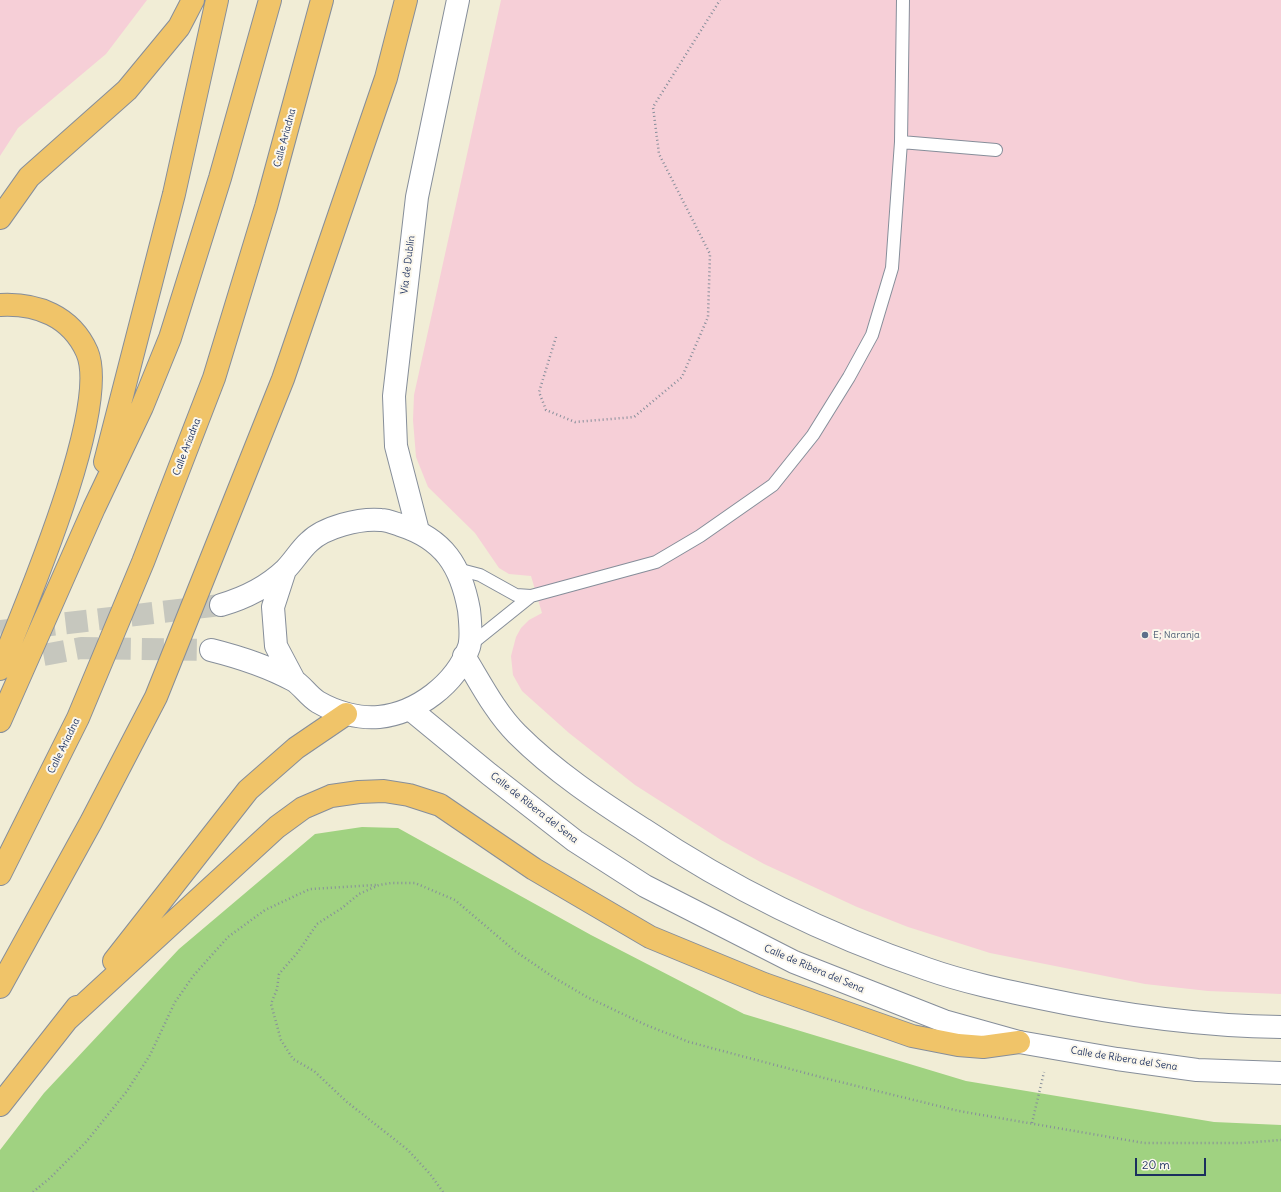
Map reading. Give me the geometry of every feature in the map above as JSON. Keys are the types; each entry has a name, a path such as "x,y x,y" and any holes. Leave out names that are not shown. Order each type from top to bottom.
{"highway":[{"path":"0,218 29,177 128,90 179,27 193,0"},
{"path":"94,508 174,194 217,0"},
{"path":"0,721 94,508 142,407 170,338 220,178 270,0"},
{"name":"Calle Ariadna","path":"0,874 78,718 143,562 214,378 266,207 322,0"},
{"path":"0,987 91,822 156,697 283,379 386,78 406,0"},
{"path":"0,305 23,305 40,309 50,313 69,325 87,352 90,391 83,435 69,487 0,669"},
{"path":"0,1105 248,790 296,748 346,714"},
{"path":"68,1018 277,827 303,808 331,796 358,792 384,791 409,795 440,805 534,869 650,937 764,984 912,1036 958,1045 982,1047 1019,1042"}],"street":[{"name":"Vía de Dublín","path":"418,531 396,446 394,396 416,197 458,0"},
{"path":"221,605 241,599 265,586 285,570 310,540 344,523 382,520 418,531 440,547 457,569 465,591 470,618 467,651 451,678 432,696 410,709 378,717 346,714 317,702 294,680 276,646 273,606 285,570"},
{"path":"211,650 245,658 294,680"},
{"path":"467,651 490,698 515,732 545,759 616,811 672,848 737,886 793,914 857,943 922,967 992,988 1080,1007 1151,1018 1234,1026 1281,1026"},
{"name":"Calle de Ribera del Sena","path":"410,709 489,774 576,841 645,886 720,926 794,962 944,1021 1019,1042 1117,1059 1197,1070 1281,1073"}],"lane":[{"path":"457,569 480,575 516,595 531,596 656,562 700,536 773,485 813,435 849,377 872,335 892,268 901,142 903,0"},
{"path":"901,142 996,150"},
{"path":"467,651 531,596"}],"path":[{"path":"556,337 539,392 546,410 575,422 634,417 682,377 708,317 710,254 659,154 653,107 720,0"},
{"path":"33,1192 50,1178 86,1142 127,1091 150,1055 175,1002 194,975 228,937 265,910 310,889 391,883 415,883 455,900 515,951 553,977 587,997 646,1025 689,1042 824,1078 959,1111 1144,1143 1244,1143 1281,1140"},
{"path":"379,885 359,894 342,908 317,924 298,952 279,974 277,989 271,1004 281,1040 293,1058 314,1071 347,1102 408,1150 430,1174 443,1192"},
{"path":"1032,1123 1044,1072"}],"shaded area":[{"path":"0,0 147,0 106,54 18,128 0,156"},
{"path":"501,0 1281,0 1281,994 1208,991 1145,984 990,953 908,927 857,907 764,864 721,840 635,785 569,733 522,691 513,675 511,656 516,637 521,628 529,620 542,613 531,576 509,574 499,568 475,533 428,487 416,457 413,420 414,395"}],"green space":[{"path":"362,827 398,828 591,935 744,1014 966,1081 1214,1122 1281,1125 1281,1192 0,1192 0,1150 44,1093 179,949 315,834"}],"tunnel":[{"path":"0,631 221,605"},
{"path":"11,661 81,648 211,650"}],"place":[{"name":"E; Naranja","path":"1145,635"}]}
